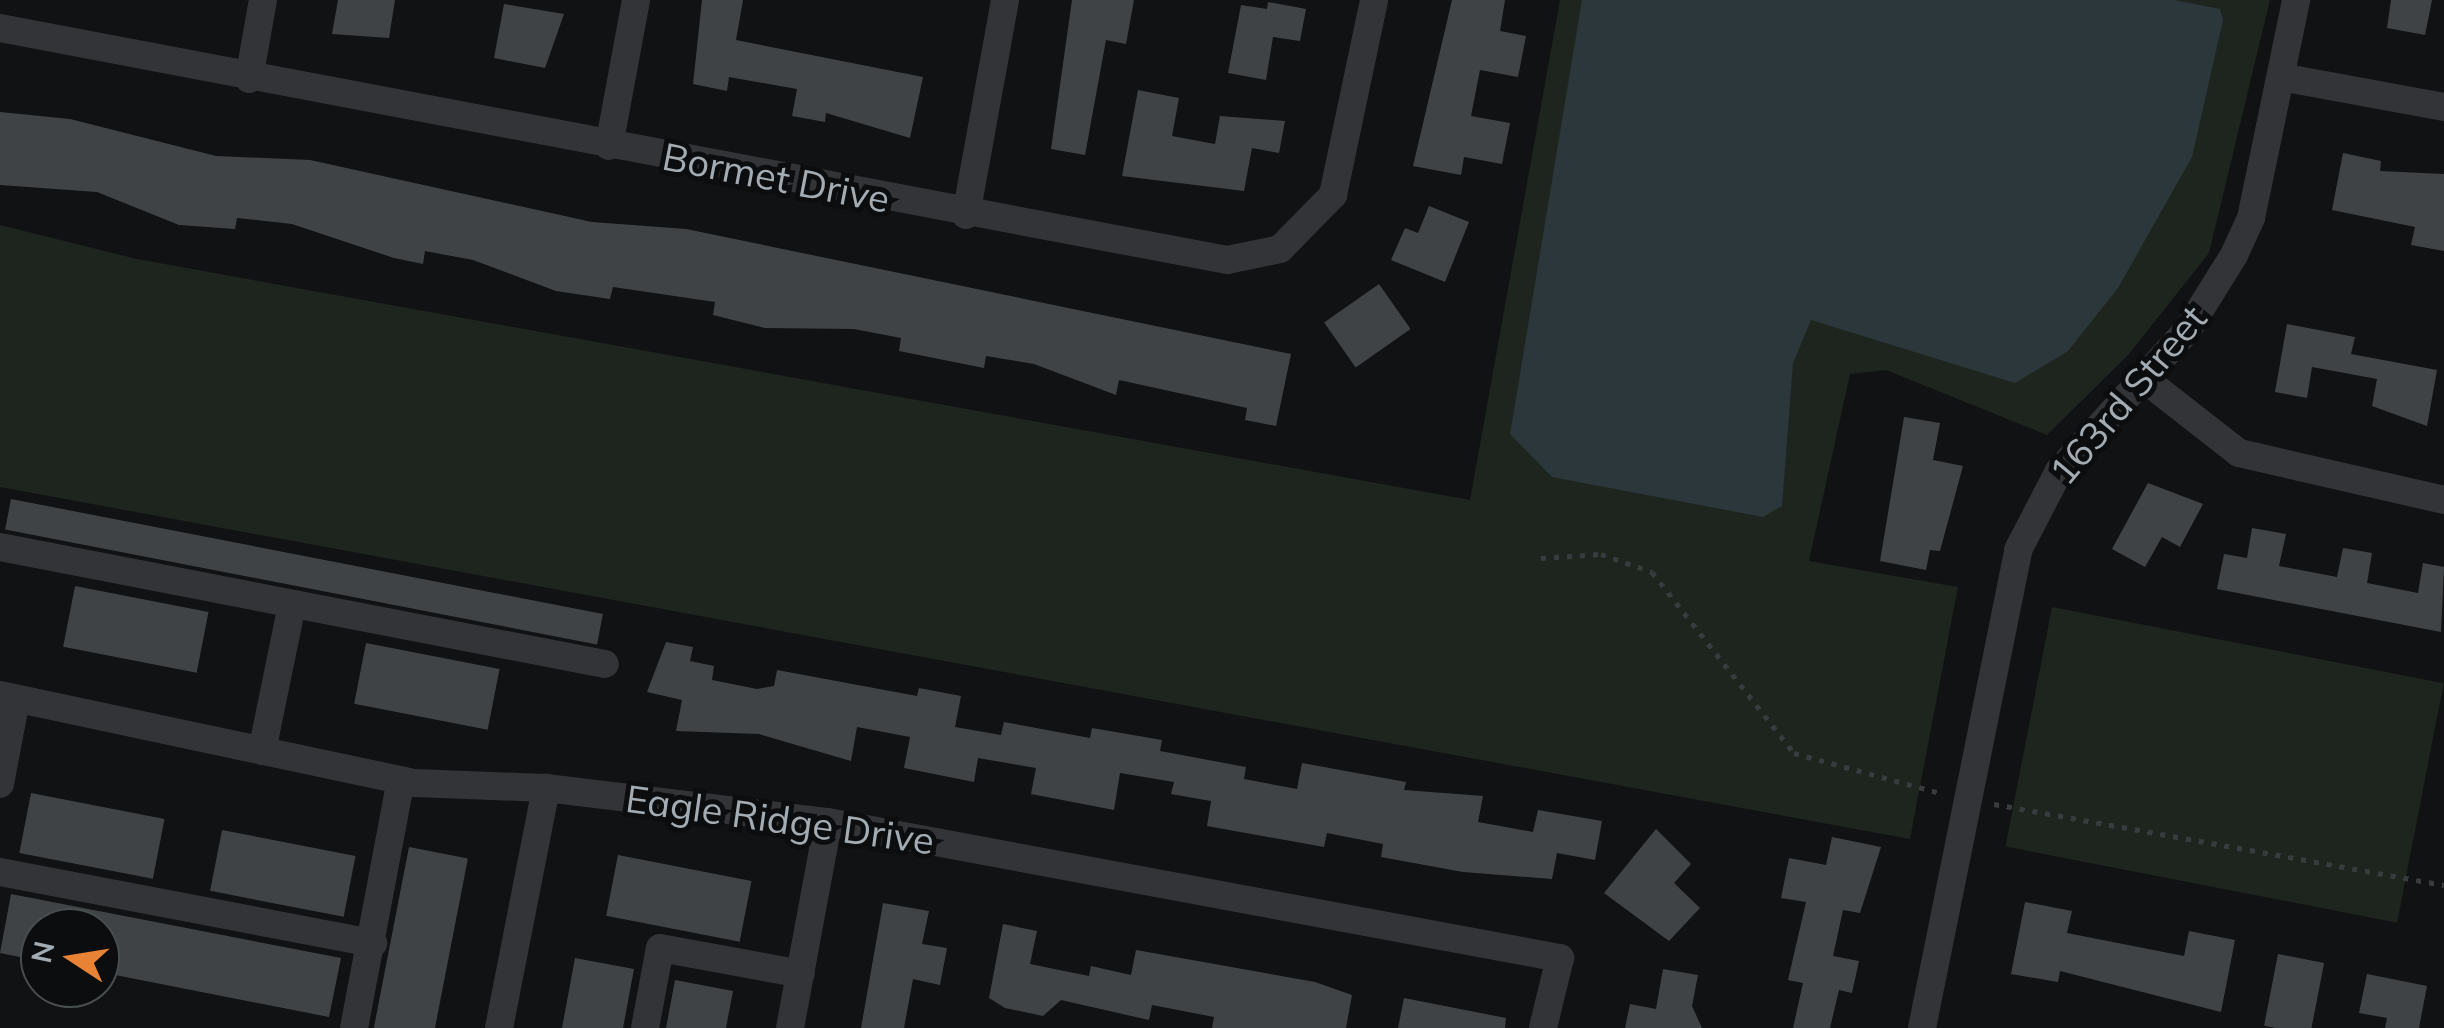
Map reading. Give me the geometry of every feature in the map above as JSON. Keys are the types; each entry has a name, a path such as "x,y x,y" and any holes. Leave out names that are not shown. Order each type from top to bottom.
{"street":[{"path":"249,79 264,0"},
{"path":"610,146 636,0"},
{"path":"966,215 1005,0"},
{"name":"Bormet Drive","path":"0,28 249,79 1200,258 1280,249 1333,195 1374,0"},
{"name":"163rd Street","path":"1932,1026 2018,550 2059,471 2215,292 2240,243 2296,0"},
{"path":"2281,77 2444,106"},
{"path":"2143,378 2239,453 2444,500"},
{"path":"0,547 605,664"},
{"path":"262,751 292,605"},
{"path":"0,784 8,697"},
{"name":"Eagle Ridge Drive","path":"8,697 400,780 546,788 828,822 1560,958 1543,1028"},
{"path":"354,1028 373,943 400,780"},
{"path":"499,1028 546,788"},
{"path":"790,1028 828,822"},
{"path":"0,872 373,943"},
{"path":"644,1028 660,948 801,974"}],"shaded area":[{"path":"1560,0 2270,0 2209,253 2129,354 2047,435 1886,370 1850,374 1809,561 1958,587 1910,839 0,487 0,225 137,259 1470,500"},
{"path":"1582,0 2174,0 2220,9 2223,20 2192,157 2118,288 2068,351 2015,383 1811,320 1793,363 1782,506 1763,517 1552,477 1510,434"},
{"path":"2052,607 2444,683 2397,923 2005,847"}],"building":[{"path":"338,0 395,0 389,38 332,34"},
{"path":"702,0 743,0 736,40 923,77 910,138 826,113 825,122 792,116 797,89 729,77 727,91 693,84"},
{"path":"1072,0 1134,0 1126,44 1106,40 1085,155 1051,149"},
{"path":"1452,0 1505,0 1500,31 1526,36 1518,77 1480,70 1471,116 1510,123 1502,164 1464,157 1461,175 1413,166"},
{"path":"2391,0 2432,0 2425,35 2387,28"},
{"path":"1268,2 1306,9 1300,41 1273,37 1266,80 1228,73 1241,5 1267,9"},
{"path":"504,4 564,14 545,68 494,58"},
{"path":"1138,90 1179,98 1172,136 1215,144 1220,116 1285,121 1279,153 1252,148 1244,191 1122,176"},
{"path":"0,112 70,119 216,156 310,160 592,222 686,229 1291,354 1276,426 1245,420 1247,408 1119,380 1116,395 1034,364 986,356 984,368 899,351 901,338 854,329 765,328 713,315 715,302 613,287 610,299 556,291 473,260 425,251 423,264 292,224 237,218 235,229 179,225 97,192 0,185"},
{"path":"2343,153 2381,161 2380,171 2444,174 2444,251 2411,245 2415,227 2332,210"},
{"path":"1429,206 1469,222 1445,282 1391,260 1405,228 1418,233"},
{"path":"1379,284 1411,329 1356,367 1324,322"},
{"path":"2287,324 2355,337 2351,354 2437,370 2427,426 2372,406 2377,379 2312,367 2307,398 2275,392"},
{"path":"1904,417 1940,423 1933,460 1963,466 1940,551 1930,550 1926,570 1880,561"},
{"path":"2148,483 2203,504 2180,547 2162,537 2145,567 2112,549"},
{"path":"11,499 603,614 597,644 5,529"},
{"path":"2252,528 2286,534 2279,566 2337,577 2343,548 2372,553 2367,583 2418,593 2423,563 2444,567 2441,632 2217,589 2224,554 2247,558"},
{"path":"75,586 209,612 197,673 63,647"},
{"path":"666,642 693,647 690,661 714,666 712,680 757,689 774,686 777,670 917,696 919,688 961,696 955,727 1001,735 1004,722 1090,738 1092,728 1162,740 1160,751 1246,767 1244,779 1297,789 1302,763 1406,782 1404,790 1483,796 1478,822 1533,832 1538,810 1602,821 1595,860 1557,853 1552,879 1463,872 1381,857 1383,844 1327,833 1324,847 1207,826 1211,801 1171,794 1174,782 1120,773 1114,810 1031,794 1036,768 978,758 974,782 904,768 910,737 857,727 851,761 759,734 676,731 682,700 647,692"},
{"path":"366,643 500,669 488,730 354,704"},
{"path":"31,793 165,819 153,879 19,853"},
{"path":"1656,829 1691,864 1674,883 1700,908 1669,941 1604,893"},
{"path":"222,830 356,856 344,917 210,891"},
{"path":"1832,837 1881,847 1860,913 1843,910 1833,956 1859,961 1852,993 1839,990 1830,1028 1793,1028 1803,983 1788,980 1806,902 1781,898 1789,858 1826,865"},
{"path":"409,847 468,858 435,1028 374,1028"},
{"path":"618,855 752,881 740,942 606,916"},
{"path":"11,894 83,908 20,908 20,957 0,953"},
{"path":"2025,902 2072,911 2067,933 2184,956 2189,931 2235,940 2221,1012 2060,971 2058,982 2011,974"},
{"path":"883,903 929,911 922,944 947,948 940,985 913,979 904,1028 861,1028"},
{"path":"120,915 341,958 329,1017 120,976"},
{"path":"1003,924 1037,931 1030,964 1089,976 1091,966 1131,975 1136,950 1315,982 1352,995 1346,1028 1212,1028 1214,1017 1152,1005 1149,1020 1061,1000 1043,1016 1005,1008 989,998"},
{"path":"2278,954 2324,963 2311,1028 2264,1026"},
{"path":"575,958 634,969 623,1028 562,1028"},
{"path":"1663,969 1698,975 1692,1006 1702,1028 1625,1028 1630,1004 1656,1009"},
{"path":"2367,974 2427,986 2419,1028 2385,1028 2387,1018 2359,1013"},
{"path":"675,980 733,991 726,1028 666,1028"},
{"path":"1404,998 1506,1018 1505,1028 1398,1028"}]}
